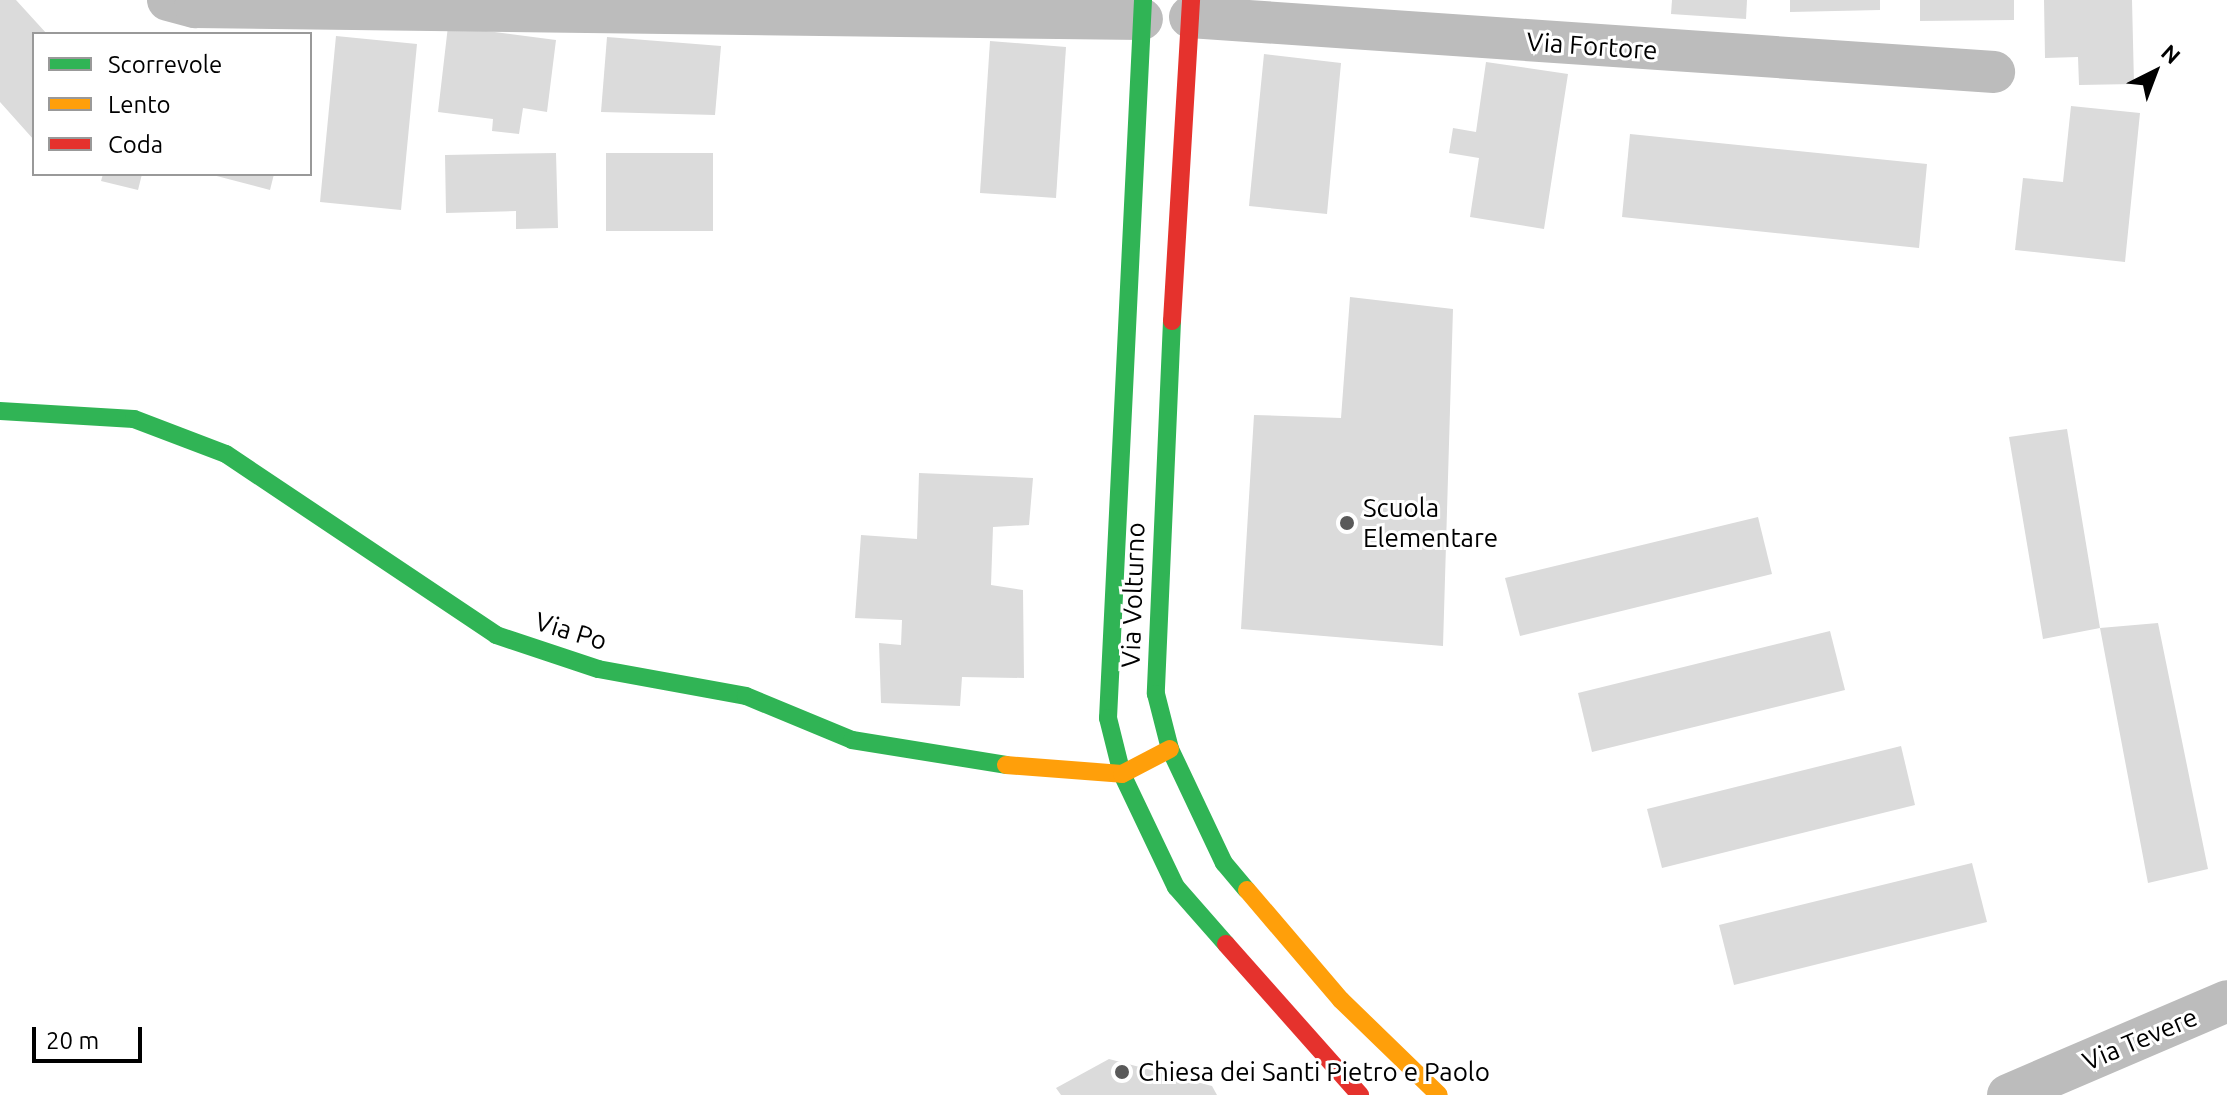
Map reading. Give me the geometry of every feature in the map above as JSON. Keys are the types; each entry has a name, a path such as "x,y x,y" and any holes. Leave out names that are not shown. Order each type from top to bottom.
{"street":[{"path":"168,0 195,7 1143,9"},
{"name":"Via Volturno","path":"1143,9 1106,651 1108,718 1122,774 1145,831 1203,924 1360,1095"},
{"name":"Via Volturno","path":"1190,9 1154,627 1156,694 1170,749 1224,863 1260,911 1439,1095"},
{"name":"Via Fortore","path":"1190,9 1994,72"},
{"name":"Via Po","path":"0,411 134,419 226,454 496,635 598,669 746,696 852,740 1122,774"},
{"path":"1122,774 1170,749"},
{"name":"Via Tevere","path":"2008,1095 2227,1001"}],"building":[{"path":"0,0 16,0 45,32 32,32 32,138 0,102"},
{"path":"1672,0 1747,0 1746,19 1671,14"},
{"path":"1790,0 1880,0 1880,10 1790,12"},
{"path":"1920,0 2014,0 2014,20 1920,21"},
{"path":"2044,0 2132,0 2134,84 2079,85 2078,57 2045,58"},
{"path":"448,26 556,40 547,112 523,108 519,134 492,131 493,119 438,112"},
{"path":"336,36 417,44 401,210 320,202"},
{"path":"607,37 721,46 715,115 601,112"},
{"path":"990,41 1066,47 1056,198 980,193"},
{"path":"1264,54 1341,63 1327,214 1249,206"},
{"path":"1486,62 1568,74 1544,229 1470,217 1479,158 1449,153 1453,128 1476,132"},
{"path":"2071,106 2140,113 2125,262 2015,250 2023,178 2063,182"},
{"path":"1630,134 1927,164 1919,248 1622,217"},
{"path":"556,153 558,228 516,229 516,211 446,213 445,155"},
{"path":"606,153 713,153 713,231 606,231"},
{"path":"102,176 142,176 138,190 101,181"},
{"path":"217,176 274,176 270,190"},
{"name":"Scuola Elementare","path":"1350,297 1453,309 1443,646 1241,629 1254,415 1341,418"},
{"path":"2067,429 2100,628 2043,639 2009,437"},
{"path":"919,473 1033,478 1029,525 993,527 991,585 1023,590 1024,678 962,677 960,706 881,703 879,643 901,645 902,620 855,618 861,535 917,539"},
{"path":"1758,517 1772,574 1520,636 1505,578"},
{"path":"2158,623 2208,869 2148,883 2100,628"},
{"path":"1830,631 1845,690 1592,752 1578,693"},
{"path":"1901,746 1915,805 1662,868 1647,809"},
{"path":"1972,863 1987,922 1734,985 1719,925"},
{"name":"Chiesa dei Santi Pietro e Paolo","path":"1109,1059 1212,1086 1217,1095 1061,1095 1056,1088"}],"traffic: fast":[{"path":"1143,0 1108,718 1122,774 1176,887 1226,944"},
{"path":"1172,321 1156,694 1170,749 1224,863 1247,890"},
{"path":"0,411 134,419 226,454 496,635 598,669 746,696 852,740 1006,765"}],"traffic: slow":[{"path":"1006,765 1122,774 1170,749"},
{"path":"1247,890 1341,1000 1439,1095"}],"traffic: jam":[{"path":"1172,321 1191,0"},
{"path":"1226,944 1360,1095"}],"place":[{"name":"Scuola Elementare","path":"1347,523"},
{"name":"Chiesa dei Santi Pietro e Paolo","path":"1122,1072"}]}
